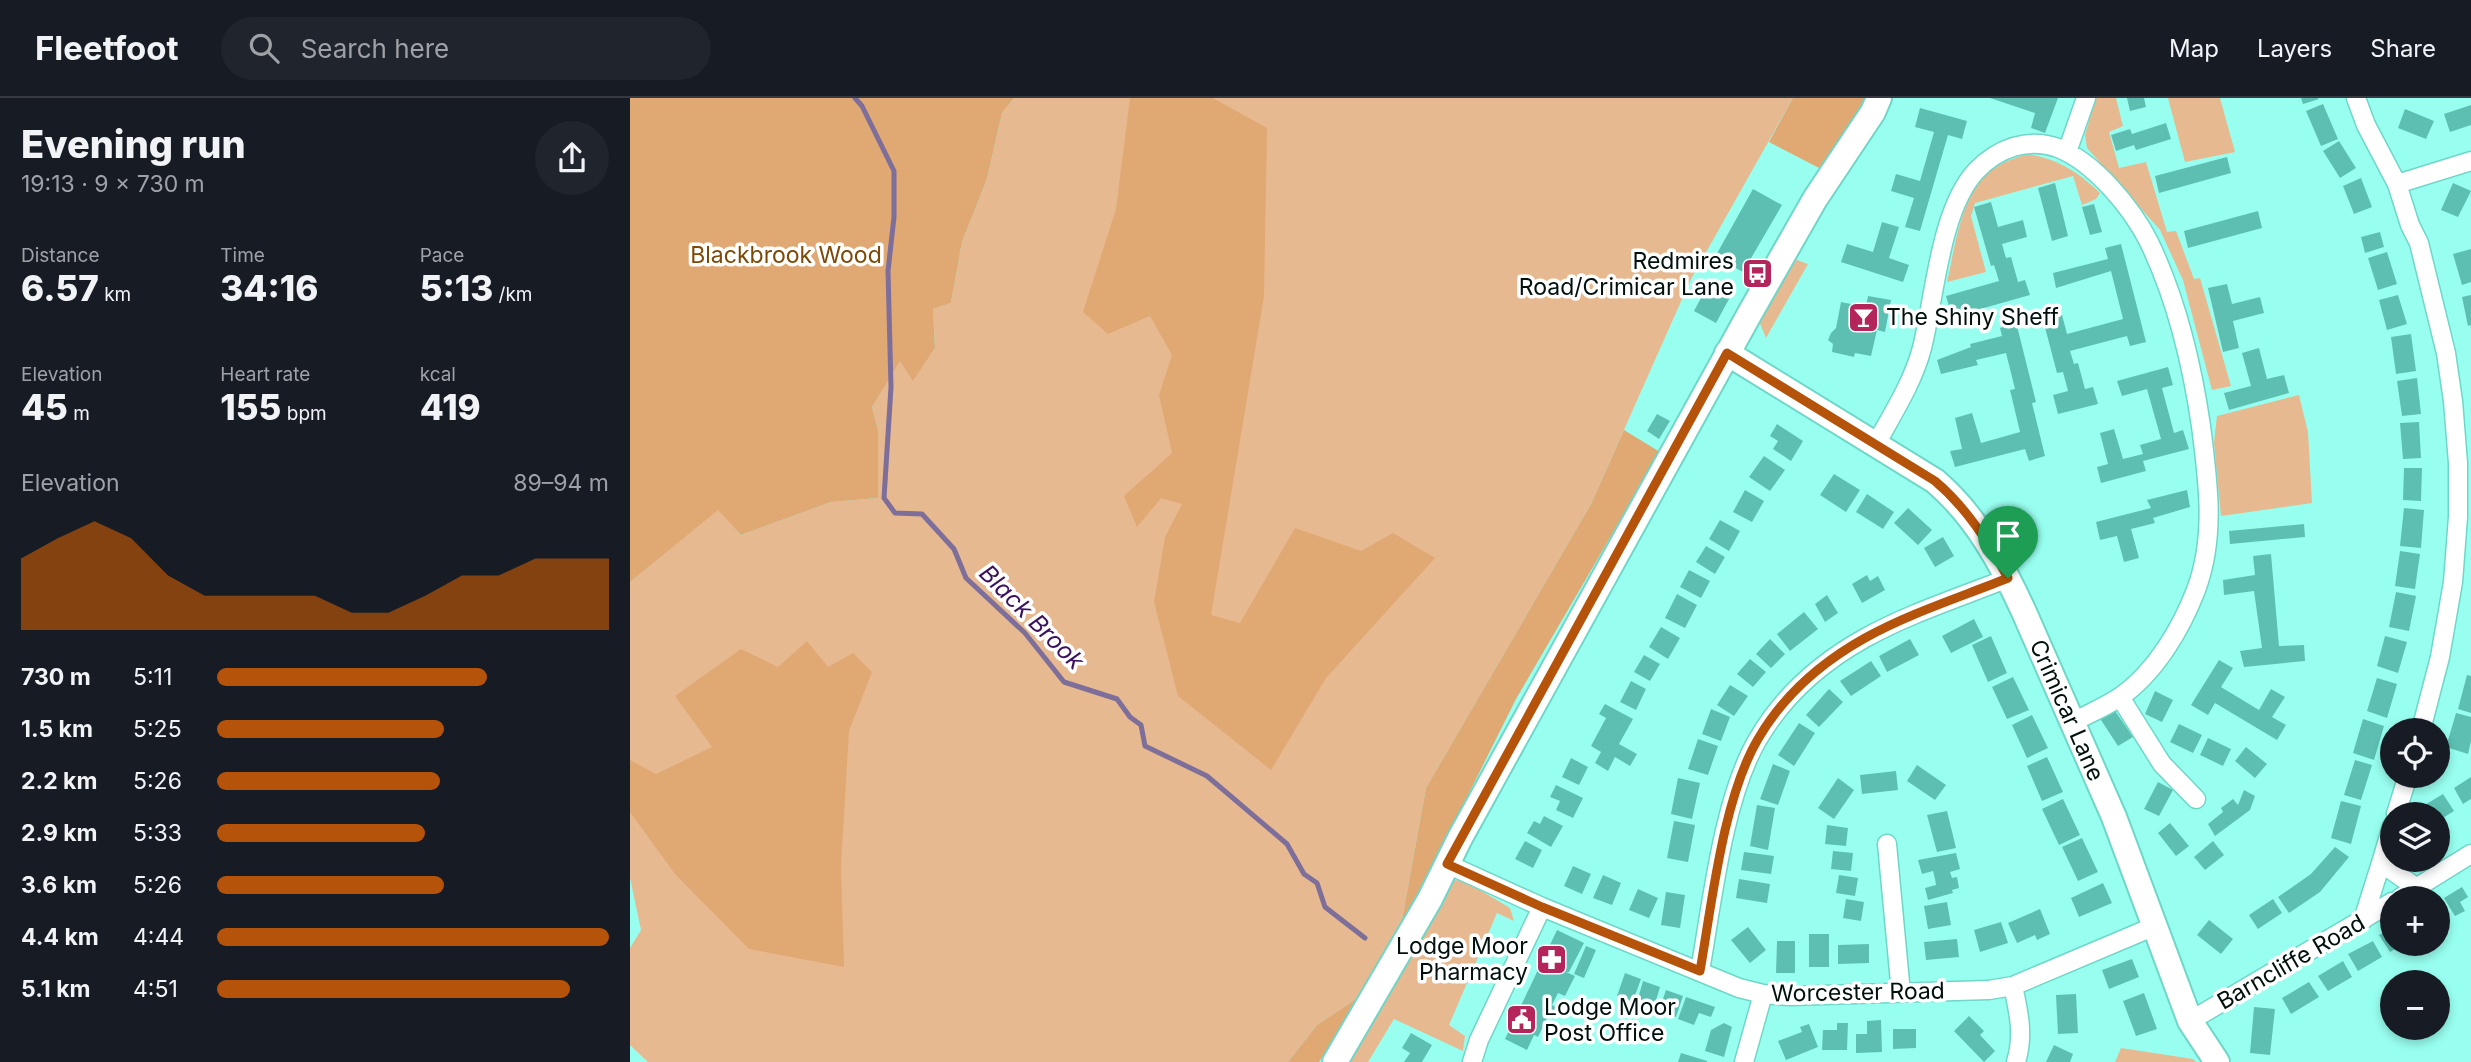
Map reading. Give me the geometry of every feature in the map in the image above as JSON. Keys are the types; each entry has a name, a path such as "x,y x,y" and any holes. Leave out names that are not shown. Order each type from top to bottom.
{"street":[{"path":"1335,1062 1430,899 1727,353 1815,199 1879,98"},
{"path":"2067,152 2086,98"},
{"path":"2356,98 2366,125 2397,184 2410,225 2419,243 2446,353 2453,401 2458,463 2458,517 2453,582 2440,657 2424,718"},
{"path":"1876,444 1915,369 1946,235 1963,188 1986,161 2001,151 2018,145 2051,146 2084,162 2128,209 2149,241 2169,290 2196,387 2208,475 2207,543 2196,590 2185,615 2157,662 2140,681 2120,697 2073,722"},
{"path":"2397,184 2471,161"},
{"name":"Crimicar Lane","path":"1727,353 1935,481 1977,526 2008,578 2073,722 2113,817 2190,1021 2217,1062"},
{"path":"1700,971 1732,806 1757,741 1773,717 1818,669 1867,637 2008,578"},
{"path":"2120,697 2162,764 2196,799"},
{"path":"1887,844 1901,993"},
{"path":"2420,886 2471,854"},
{"name":"Worcester Road","path":"1447,864 1542,907 1740,988 1763,994 1790,996 1901,993 1989,990 2013,986 2155,926"},
{"path":"2363,920 2380,866"},
{"path":"2394,872 2414,886"},
{"path":"1472,1062 1479,1040 1542,907"},
{"name":"Barncliffe Road","path":"2190,1021 2380,909"},
{"path":"2013,986 2021,1021 2016,1062"},
{"path":"1744,1062 1763,994"}],"shaded area":[{"path":"1014,98 1793,98 1691,279 1591,504 1426,788 1400,931 1365,993 1317,1025 1288,1062 648,1062 630,1045 630,948 641,930 630,878 630,582 718,509 741,535 831,502 878,498 878,430 872,407 900,360 913,380 935,348 933,309 951,303 962,242 987,179 1002,113"},
{"path":"2096,98 2116,98 2123,126 2109,132 2119,168 2146,162 2167,232 2176,231 2194,279 2200,278 2231,386 2212,390 2183,280 2160,230 2087,148 2085,135"},
{"path":"2168,98 2220,98 2235,152 2185,162"},
{"path":"2028,154 2067,168 2100,193 2096,199 2082,205 2073,176 1975,203 1971,216 1986,272 1947,282 1960,224 1971,196 1988,173 1997,166"},
{"path":"1792,261 1808,264 1766,338 1758,319"},
{"path":"2299,395 2308,432 2312,503 2221,516 2214,442 2217,416"},
{"path":"1457,880 1470,884 1510,908 1514,921 1497,913 1449,1025 1465,1036 1463,1051 1394,1019 1368,1062 1335,1062 1447,882"},
{"path":"2121,1048 2193,1059 2196,1062 2115,1062"}],"green space":[{"name":"Blackbrook Wood","path":"630,98 1014,98 1002,113 987,179 962,242 951,303 933,309 935,348 913,381 900,361 872,407 878,430 878,498 831,502 741,535 718,510 630,582"},
{"path":"1130,98 1213,98 1267,128 1264,296 1211,615 1240,623 1295,528 1361,551 1393,533 1435,558 1326,678 1271,770 1178,696 1154,602 1165,537 1182,504 1161,498 1137,527 1124,496 1172,453 1159,395 1172,355 1150,316 1108,334 1083,312 1116,209"},
{"path":"1793,98 1865,98 1823,170 1769,142"},
{"path":"1624,430 1660,452 1516,699 1400,931 1426,788 1591,504"},
{"path":"807,641 828,667 853,653 872,672 849,731 841,866 844,967 749,949 675,874 630,812 630,760 656,774 712,747 675,696 741,649 778,667"},
{"path":"1365,993 1319,1062 1288,1062 1317,1025"}],"building":[{"path":"1990,98 2058,98 2045,133 2031,128 2035,113"},
{"path":"2127,98 2144,98 2146,107 2130,111"},
{"path":"2301,98 2318,98 2319,99 2303,104"},
{"path":"2323,104 2338,139 2321,146 2306,111"},
{"path":"2471,105 2471,125 2450,132 2444,114"},
{"path":"1920,108 1967,121 1962,139 1948,135 1920,231 1905,227 1914,198 1891,191 1896,174 1920,181 1934,132 1915,127"},
{"path":"2405,109 2434,121 2426,139 2398,128"},
{"path":"2166,123 2171,139 2136,150 2134,145 2116,151 2111,135 2130,129 2132,134"},
{"path":"2339,141 2356,168 2340,178 2323,151"},
{"path":"2227,157 2231,173 2159,193 2155,176"},
{"path":"2361,178 2372,207 2354,214 2343,186"},
{"path":"2055,183 2068,236 2052,241 2038,188"},
{"path":"2453,183 2471,191 2458,217 2441,210"},
{"path":"1753,189 1782,205 1743,272 1715,257"},
{"path":"1991,202 1998,227 2023,220 2027,237 2002,244 2006,258 2011,257 2018,282 2025,280 2030,295 1952,317 1946,296 1999,281 1994,265 1991,266 1974,207"},
{"path":"2094,204 2102,232 2090,235 2082,207"},
{"path":"2258,211 2262,228 2188,248 2184,231"},
{"path":"1882,222 1899,227 1889,258 1909,265 1903,282 1841,262 1847,244 1873,252"},
{"path":"2380,232 2384,247 2365,253 2361,237"},
{"path":"2121,244 2146,342 2130,346 2127,336 2070,351 2074,364 2078,363 2085,389 2093,387 2098,404 2058,414 2053,395 2068,391 2063,372 2057,373 2043,320 2062,315 2067,334 2123,319 2111,271 2056,288 2053,273 2108,259 2105,248"},
{"path":"2471,249 2471,282 2462,285 2453,254"},
{"path":"2387,252 2397,284 2378,290 2368,258"},
{"path":"1725,282 1735,288 1716,323 1694,311 1709,283 1721,290"},
{"path":"2227,284 2232,304 2260,297 2264,313 2233,321 2239,348 2223,352 2208,288"},
{"path":"2398,295 2407,324 2387,330 2379,300"},
{"path":"2471,295 2471,325 2468,326 2462,297"},
{"name":"The Shiny Sheff","path":"1868,296 1891,300 1885,332 1877,330 1871,356 1855,353 1854,357 1832,352 1833,344 1828,340 1836,328 1841,302 1866,307"},
{"path":"2016,322 2036,402 2032,403 2045,456 2029,461 2025,449 1955,467 1950,451 1962,449 1955,418 1972,413 1981,443 2020,432 2010,390 2015,389 2006,353 1976,360 1978,365 1941,374 1937,360 1971,347 1970,344 2002,336 2000,328"},
{"path":"2411,334 2416,371 2396,374 2391,337"},
{"path":"2259,348 2267,379 2284,375 2289,393 2229,410 2224,393 2251,386 2242,353"},
{"path":"2168,367 2173,385 2162,388 2174,433 2183,430 2189,449 2143,461 2146,471 2101,483 2097,467 2108,464 2100,433 2114,429 2123,459 2143,454 2140,445 2161,439 2147,389 2122,396 2117,381"},
{"path":"2417,378 2421,414 2402,416 2397,381"},
{"path":"1657,414 1670,421 1659,439 1647,431"},
{"path":"2419,422 2421,458 2403,459 2400,423"},
{"path":"1777,424 1803,441 1791,461 1773,449 1778,441 1770,436"},
{"path":"1764,456 1785,470 1770,491 1749,477"},
{"path":"2404,468 2422,468 2421,501 2403,500"},
{"path":"1834,474 1860,490 1846,512 1820,495"},
{"path":"1745,490 1764,501 1752,522 1733,512"},
{"path":"2187,490 2190,507 2153,518 2155,523 2131,529 2139,558 2124,562 2117,536 2100,540 2096,522 2151,508 2147,500"},
{"path":"1867,494 1894,512 1883,529 1856,512"},
{"path":"1908,508 1932,530 1918,545 1894,523"},
{"path":"2404,508 2424,510 2421,548 2400,546"},
{"path":"1720,520 1740,531 1729,551 1709,539"},
{"path":"2304,524 2305,537 2230,544 2229,531"},
{"path":"1943,537 1954,556 1935,567 1924,548"},
{"path":"1706,546 1725,557 1715,574 1696,562"},
{"path":"2400,551 2420,554 2415,589 2395,586"},
{"path":"2271,554 2279,646 2304,645 2305,661 2244,667 2240,651 2262,648 2254,591 2224,595 2223,580 2255,575 2253,556"},
{"path":"1689,570 1710,581 1701,598 1680,587"},
{"path":"1867,575 1870,581 1878,576 1885,590 1862,603 1852,584"},
{"path":"2396,592 2416,596 2409,631 2389,627"},
{"path":"1677,594 1697,605 1685,628 1665,618"},
{"path":"1827,595 1838,613 1825,622 1815,604"},
{"path":"1804,612 1818,629 1790,651 1777,634"},
{"path":"1974,619 1983,637 1951,653 1942,636"},
{"path":"1661,627 1680,638 1668,659 1649,647"},
{"path":"1991,636 2007,673 1988,682 1972,645"},
{"path":"2385,636 2407,642 2398,673 2377,666"},
{"path":"1770,639 1785,654 1771,668 1756,654"},
{"path":"1910,639 1919,655 1887,672 1879,656"},
{"path":"1644,655 1660,664 1650,681 1634,672"},
{"path":"1750,659 1766,672 1753,687 1737,674"},
{"path":"2219,660 2233,668 2221,687 2259,710 2271,689 2285,697 2272,717 2286,725 2277,740 2215,703 2208,715 2191,705"},
{"path":"1871,661 1881,676 1851,696 1840,681"},
{"path":"2467,675 2471,676 2471,713 2458,709"},
{"path":"2013,677 2029,710 2007,719 1992,687"},
{"path":"2377,678 2397,684 2387,718 2367,711"},
{"path":"1631,681 1646,689 1636,710 1620,702"},
{"path":"1730,685 1748,696 1734,716 1717,705"},
{"path":"1829,689 1843,702 1819,727 1806,715"},
{"path":"2155,691 2173,700 2162,722 2145,714"},
{"path":"1605,704 1633,719 1619,744 1637,754 1630,766 1615,757 1608,771 1595,763 1601,752 1591,746 1606,718 1599,714"},
{"path":"2113,708 2133,737 2118,746 2099,717"},
{"path":"1711,709 1730,717 1721,741 1702,734"},
{"path":"2456,713 2471,717 2468,754 2450,748 2450,733"},
{"path":"2032,715 2048,748 2027,758 2012,725"},
{"path":"2363,719 2380,725 2380,740 2374,760 2353,753"},
{"path":"1799,723 1815,733 1794,766 1778,755"},
{"path":"2179,724 2202,735 2193,753 2170,742"},
{"path":"2208,738 2231,749 2223,766 2200,755"},
{"path":"1698,739 1718,746 1708,775 1688,769"},
{"path":"2246,747 2267,764 2255,778 2235,761"},
{"path":"2047,757 2063,792 2042,801 2027,766"},
{"path":"1571,758 1588,767 1579,785 1562,777"},
{"path":"2355,760 2372,765 2361,800 2344,795"},
{"path":"1773,764 1790,771 1778,805 1760,799"},
{"path":"1917,765 1946,785 1935,800 1907,781"},
{"path":"1896,771 1898,790 1862,794 1860,775"},
{"path":"2471,777 2471,799 2463,804 2454,788"},
{"path":"1678,778 1700,783 1692,819 1671,814"},
{"path":"1838,778 1854,790 1834,819 1818,808"},
{"path":"2158,782 2173,790 2159,816 2144,809"},
{"path":"1556,785 1583,798 1573,818 1556,810 1560,801 1550,797"},
{"path":"2244,790 2255,796 2250,810 2215,836 2208,824 2223,812 2221,808 2233,799 2238,805"},
{"path":"2443,794 2448,802 2430,802"},
{"path":"2063,799 2080,835 2059,845 2042,809"},
{"path":"2341,801 2361,806 2351,844 2331,838"},
{"path":"1757,805 1775,808 1768,850 1750,846"},
{"path":"1947,811 1956,848 1937,852 1927,815"},
{"path":"1544,816 1563,826 1551,847 1527,833 1534,821 1540,824"},
{"path":"1674,821 1695,825 1688,862 1667,858"},
{"path":"2170,823 2189,846 2176,856 2158,833"},
{"path":"1827,825 1848,828 1846,846 1825,844"},
{"path":"2082,838 2098,872 2078,881 2062,847"},
{"path":"1525,841 1542,850 1533,868 1515,859"},
{"path":"2213,841 2224,855 2205,870 2194,857"},
{"path":"2335,847 2349,857 2320,892 2289,913 2278,897 2311,874"},
{"path":"1833,851 1853,853 1851,871 1831,869"},
{"path":"1744,852 1774,856 1771,874 1741,870"},
{"path":"1956,853 1960,869 1950,872 1952,878 1957,877 1959,888 1952,890 1953,893 1928,900 1925,888 1936,885 1933,871 1922,874 1918,860"},
{"path":"1573,866 1591,874 1582,894 1564,886"},
{"path":"1603,875 1621,883 1612,905 1593,898"},
{"path":"1839,875 1858,878 1855,896 1836,893"},
{"path":"1739,879 1770,884 1767,903 1736,898"},
{"path":"2103,883 2112,903 2079,917 2071,898"},
{"path":"2462,887 2468,897 2460,902 2465,911 2455,916 2450,908 2450,894"},
{"path":"1638,889 1658,898 1649,918 1629,910"},
{"path":"1666,892 1685,895 1680,928 1661,925"},
{"path":"1846,899 1864,902 1861,921 1843,918"},
{"path":"2273,899 2282,913 2258,929 2249,915"},
{"path":"1947,902 1951,925 1928,929 1924,906"},
{"path":"2040,909 2050,934 2037,940 2035,935 2017,943 2008,923"},
{"path":"2209,920 2233,939 2221,954 2197,935"},
{"path":"2001,922 2008,943 1980,952 1974,930"},
{"path":"1748,927 1766,950 1750,963 1731,940"},
{"path":"1557,930 1584,943 1569,972 1566,972 1575,976 1565,996 1558,993 1552,1005 1558,1008 1553,1019 1548,1016 1538,1037 1534,1035 1527,1050 1505,1039"},
{"path":"1809,934 1829,934 1829,967 1809,967"},
{"path":"1957,939 1959,957 1926,960 1924,942"},
{"path":"1777,941 1795,941 1795,973 1776,973"},
{"path":"2373,941 2382,957 2358,971 2348,954"},
{"path":"1869,944 1869,963 1838,964 1838,945"},
{"path":"1586,946 1596,950 1584,978 1574,974"},
{"path":"2132,959 2139,977 2109,989 2102,970"},
{"path":"2343,961 2352,977 2328,991 2318,976"},
{"path":"1625,973 1641,979 1633,1001 1617,996"},
{"path":"1643,981 1660,987 1654,1007 1637,1002"},
{"path":"2309,982 2319,997 2291,1014 2282,998"},
{"path":"1666,990 1683,996 1676,1017 1659,1011"},
{"path":"2144,993 2157,1029 2136,1036 2123,1001"},
{"path":"2076,994 2078,1033 2058,1034 2056,995"},
{"path":"1686,997 1715,1007 1711,1017 1699,1013 1694,1025 1678,1019"},
{"path":"2254,1007 2275,1009 2270,1055 2250,1053"},
{"path":"1969,1016 1984,1031 1980,1035 1995,1051 1984,1062 1954,1031"},
{"path":"1881,1020 1882,1052 1856,1053 1856,1034 1867,1034 1867,1021"},
{"path":"1724,1023 1732,1027 1724,1057 1705,1051 1711,1030"},
{"path":"1837,1023 1848,1023 1847,1050 1822,1050 1823,1030 1837,1030"},
{"path":"1809,1024 1818,1047 1786,1060 1778,1041 1802,1032 1800,1027"},
{"path":"1893,1029 1916,1029 1916,1048 1893,1049"},
{"path":"1411,1033 1432,1045 1422,1062 1404,1062 1410,1053 1402,1048"},
{"path":"2054,1045 2073,1054 2070,1062 2046,1062"},
{"path":"1681,1053 1707,1061 1707,1062 1678,1062"}],"waterway":[{"name":"Black Brook","path":"855,98 862,106 894,171 894,217 888,271 891,387 884,498 895,513 922,514 954,549 966,578 1025,633 1064,682 1117,699 1130,717 1141,725 1145,746 1207,776 1287,844 1304,874 1317,883 1325,907 1365,938"}],"place":[{"name":"Redmires Road/Crimicar Lane","path":"1757,274"},
{"name":"The Shiny Sheff","path":"1863,317"},
{"name":"Lodge Moor Pharmacy","path":"1551,959"},
{"name":"Lodge Moor Post Office","path":"1521,1020"}],"route":[{"path":"1727,353 1935,481 1959,503 1977,526 2008,578 1893,624 1841,652 1796,690 1773,717 1757,741 1732,806 1700,971 1542,907 1447,864 1727,353"}]}
